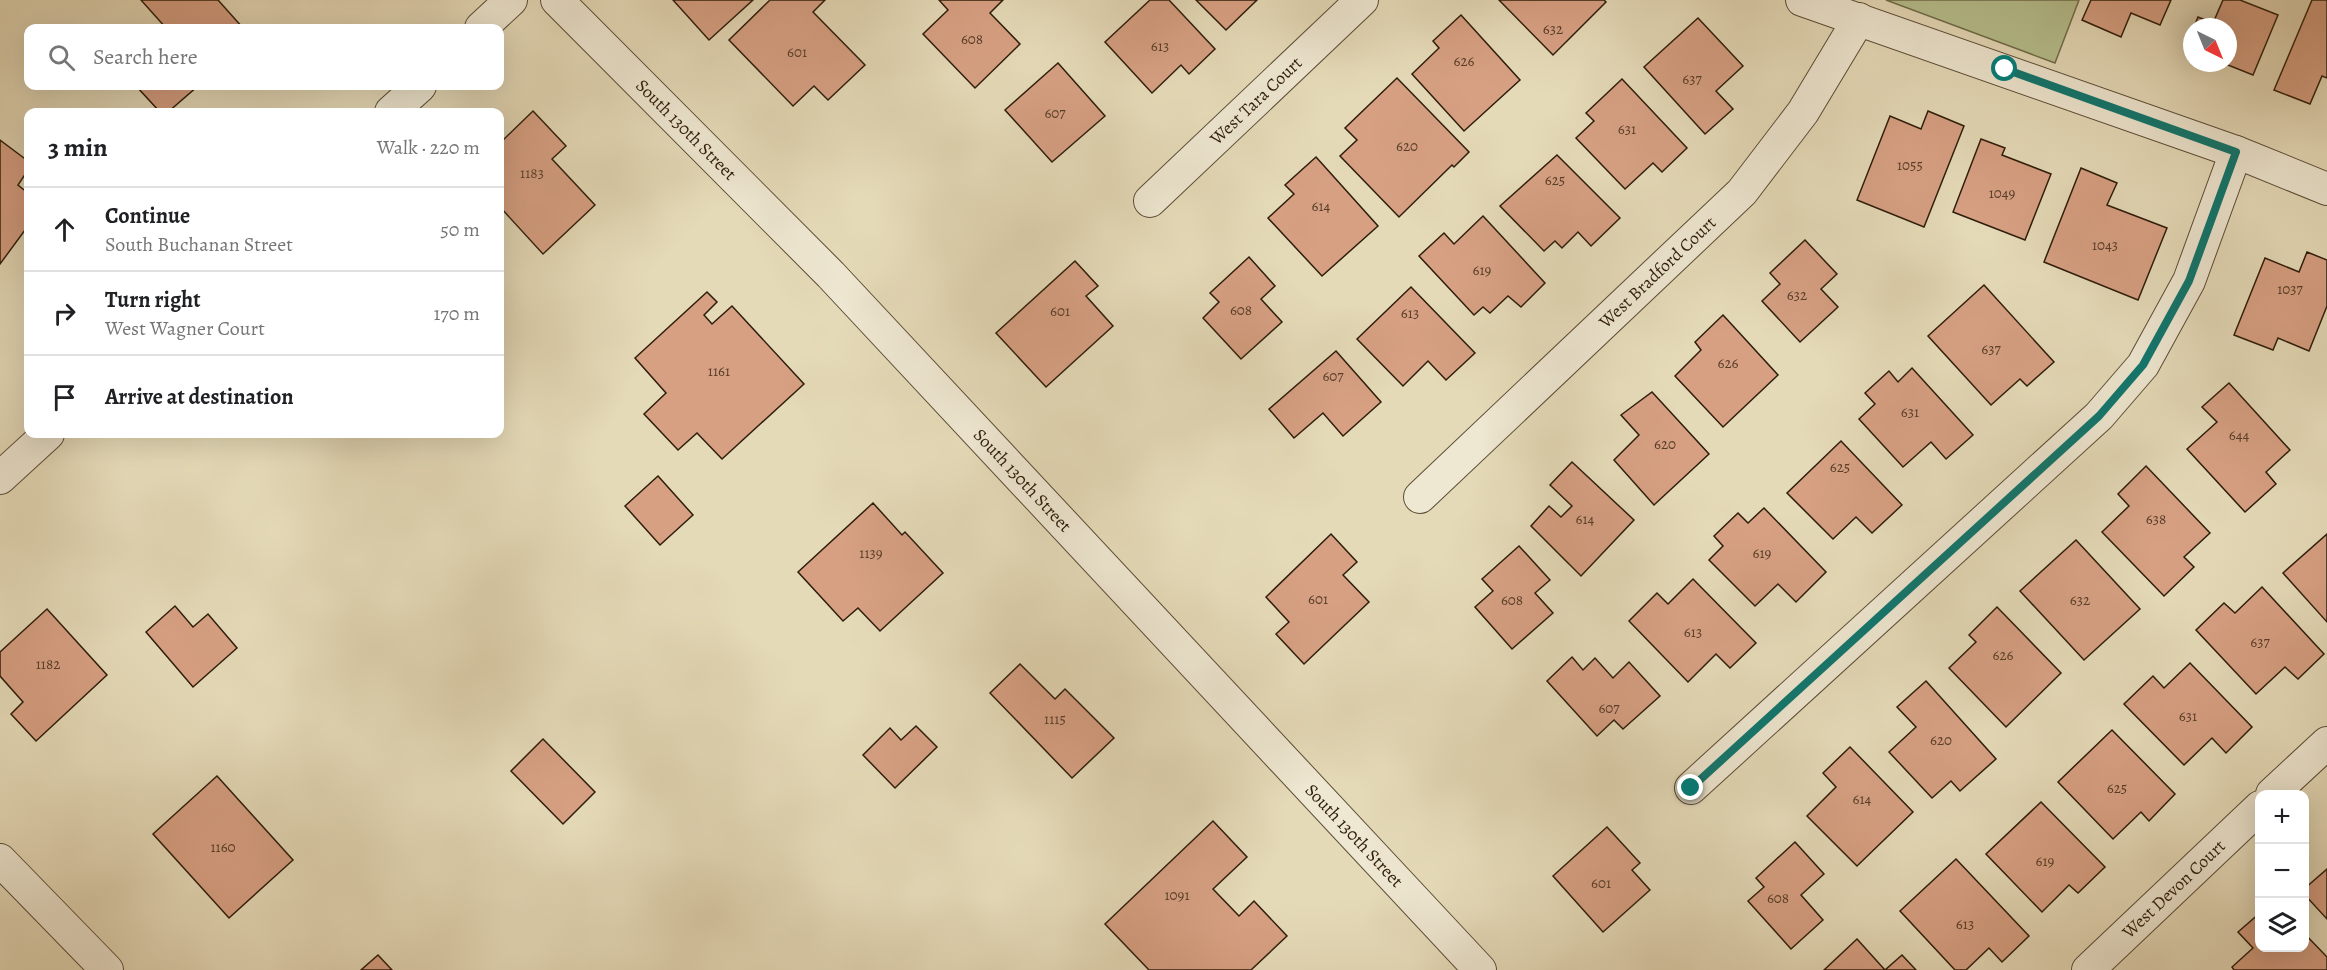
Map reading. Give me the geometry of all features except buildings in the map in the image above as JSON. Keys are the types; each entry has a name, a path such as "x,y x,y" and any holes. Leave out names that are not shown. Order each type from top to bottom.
{"street":[{"path":"485,24 511,0"},
{"name":"South 130th Street","path":"556,0 831,275 1480,970"},
{"name":"West Tara Court","path":"1150,201 1362,0"},
{"path":"1802,0 2236,152 2327,189"},
{"name":"West Bradford Court","path":"1420,497 1742,192 1803,112 1859,19"},
{"path":"395,108 416,90"},
{"path":"1691,788 2099,416 2143,365 2189,281 2236,152"},
{"path":"0,478 44,438"},
{"path":"2277,790 2327,742"},
{"name":"West Devon Court","path":"2088,970 2255,811"},
{"path":"0,860 107,970"}],"green space":[{"path":"1886,0 2079,0 2055,63"}],"route":[{"path":"1691,788 2099,416 2143,365 2189,281 2236,152 2005,69"}]}
